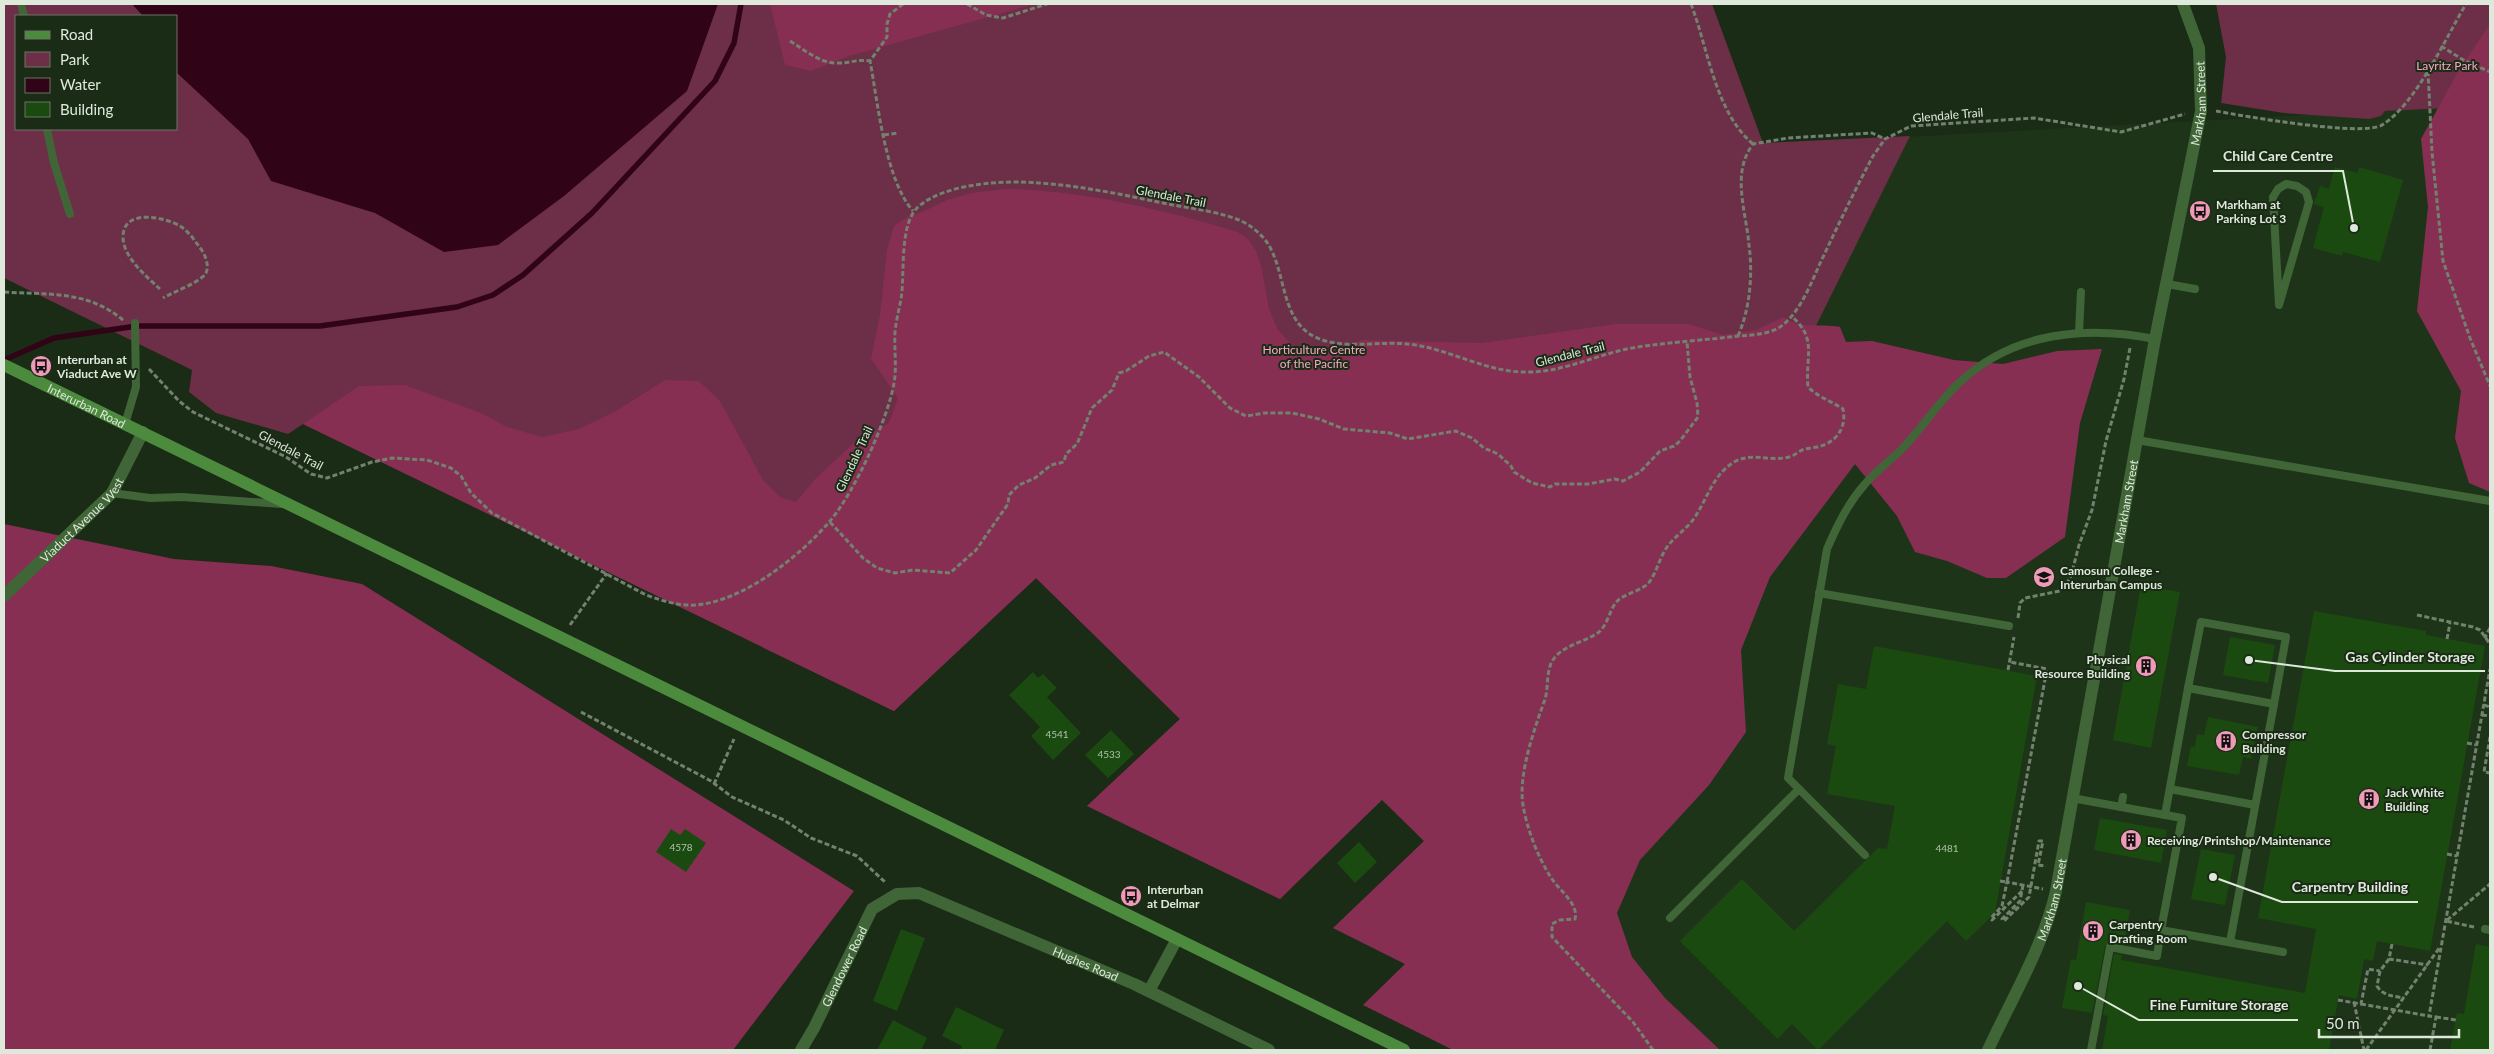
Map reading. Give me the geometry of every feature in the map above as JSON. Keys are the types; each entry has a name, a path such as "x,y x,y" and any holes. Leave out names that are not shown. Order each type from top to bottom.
{"main road":[{"name":"Interurban Road","path":"4,365 1177,940 1387,1046 1404,1050"}],"street":[{"name":"Markham Street","path":"1988,1050 2051,912 2155,339 2200,111 2199,48 2183,4"},
{"name":"Viaduct Avenue West","path":"4,596 112,493 143,432"},
{"name":"Hughes Road","path":"897,894 919,893 1149,991 1269,1050"},
{"name":"Glendower Road","path":"801,1050 814,1028 872,909 897,894"},
{"path":"1149,991 1177,940"}],"lane":[{"path":"47,130 54,163 70,214"},
{"path":"2286,184 2297,186 2306,192 2309,202 2279,305 2273,197 2278,189 2286,184"},
{"path":"2167,284 2195,289"},
{"path":"2079,332 2081,292"},
{"path":"124,424 136,387 135,323"},
{"path":"1865,855 1788,778 1827,549 1841,518 1864,484 1903,448 1960,382 1995,356 2036,339 2079,332 2107,332 2155,339"},
{"path":"2137,440 2490,501"},
{"path":"112,493 150,498 182,496 290,505"},
{"path":"1819,593 2008,626"},
{"path":"2165,815 2201,622 2286,638 2230,942"},
{"path":"2188,688 2274,704"},
{"path":"1670,918 1799,789"},
{"path":"2170,790 2255,805"},
{"path":"2121,807 2123,797"},
{"path":"2072,798 2182,818 2156,956 2110,947 2091,1050"},
{"path":"2162,930 2283,952"}],"path":[{"path":"903,4 890,14 887,24 887,37 870,61 884,136 905,201 913,211"},
{"path":"967,4 986,15 1003,18 1047,4"},
{"path":"1691,4 1706,57 1731,118 1741,134 1753,144"},
{"name":"Glendale Trail","path":"4,292 88,299 110,310 128,324 135,346 146,366 179,401 193,412 286,457 310,474 327,478 372,462 392,458 427,460 451,468 461,476 471,493 492,513 646,595 670,604 695,605 717,600 766,577 830,522 858,475 889,403 896,379 895,329 902,296 906,234 913,211 928,200 947,192 971,186 1005,182 1039,183 1084,188 1148,200 1241,221 1256,230 1266,242 1275,258 1295,319 1305,331 1329,342 1407,344 1427,347 1494,368 1532,372 1547,371 1618,351 1738,336 1773,330 1782,326 1791,316 1804,295 1865,170 1885,139 1911,126 2034,118 2121,132 2200,111 2216,111 2292,124 2356,128 2380,127 2397,114 2428,70 2466,4"},
{"path":"790,41 829,63 842,64 858,59 870,61"},
{"path":"2441,46 2465,61 2490,72"},
{"path":"2428,70 2432,152 2443,261 2470,338 2490,386"},
{"path":"884,136 898,133"},
{"path":"1738,336 1742,327 1751,270 1740,172 1746,152 1753,144 1788,138 1872,133 1885,139"},
{"path":"160,289 143,274 126,249 123,238 124,230 131,222 138,218 153,217 169,220 182,227 204,252 206,272 200,280 163,298"},
{"path":"1653,1050 1634,1022 1552,937 1552,924 1560,920 1575,919 1575,907 1547,870 1532,838 1523,804 1530,744 1545,701 1550,664 1558,654 1599,631 1607,622 1612,608 1621,598 1636,592 1650,582 1667,547 1695,517 1715,479 1726,467 1740,459 1751,456 1760,459 1789,457 1803,449 1819,447 1833,441 1842,432 1845,418 1843,409 1830,400 1815,394 1808,387 1806,370 1810,348 1807,334 1801,324 1791,316"},
{"path":"2020,603 2025,598 2034,594 2060,591 2071,576 2079,545 2092,510 2106,441 2124,379 2133,335"},
{"path":"830,522 863,558 877,568 895,573 913,570 950,573 976,550 1008,504 1009,494 1019,485 1035,478 1051,464 1064,462 1066,454 1077,444 1092,408 1112,390 1118,373 1126,372 1149,356 1164,352 1199,377 1230,408 1246,416 1265,413 1292,413 1319,419 1344,429 1390,433 1408,439 1456,431 1472,438 1484,448 1498,454 1512,466 1514,472 1532,483 1550,487 1555,484 1588,484 1615,479 1623,480 1640,472 1660,451 1674,446 1691,428 1698,416 1697,403 1690,377 1687,342"},
{"path":"561,638 607,573"},
{"path":"2417,614 2473,627 2490,644"},
{"path":"2447,639 2450,623"},
{"path":"2485,637 2490,628"},
{"path":"2485,637 2490,637"},
{"path":"2010,662 2047,669 2002,906 1990,918 1992,920 2022,891"},
{"path":"2429,1016 2490,669"},
{"path":"2484,705 2490,707"},
{"path":"582,712 714,784 732,796 784,820 811,838 857,856 897,894"},
{"path":"2482,715 2490,716"},
{"path":"714,784 740,725"},
{"path":"2490,737 2484,772 2490,773"},
{"path":"2467,743 2477,745"},
{"path":"2023,885 2020,900 2002,918 2004,921 2029,897 2039,841 2042,841 2038,865 2048,866 2047,874"},
{"path":"2447,854 2457,856"},
{"path":"2000,881 2044,889 2046,881"},
{"path":"2446,921 2490,884"},
{"path":"2446,921 2488,929"},
{"path":"2392,944 2389,959 2380,971 2377,986 2380,991 2389,996 2404,998"},
{"path":"2365,1050 2441,946"},
{"path":"2389,959 2428,965"},
{"path":"2361,1004 2368,969 2380,971"},
{"path":"2338,1000 2456,1020"},
{"path":"2354,1002 2365,1050"},
{"path":"2430,1050 2436,1017"}],"shaded area":[{"name":"Camosun College - Interurban Campus","path":"2468,106 2490,238 2490,1050 1456,1050 1363,1005 1405,964 1333,928 1424,842 1390,807 1906,137"}],"green space":[{"name":"Horticulture Centre of the Pacific","path":"4,4 1712,4 1763,143 1910,136 1807,344 1280,899 1087,806 1180,719 1036,578 894,711 303,424 288,434 216,413 189,392 192,370 4,278"},
{"path":"770,4 1035,4 849,56 811,71 785,65"},
{"name":"Layritz Park","path":"2216,4 2490,4 2490,238 2467,107 2385,111 2381,116 2369,119 2284,113 2221,103 2226,57"},
{"path":"2490,24 2490,492 2469,483 2455,438 2461,391 2417,311 2428,207 2421,139 2459,70"},
{"path":"1006,189 1035,190 1094,197 1182,216 1238,232 1248,239 1256,251 1261,265 1269,309 1278,330 1292,345 1307,351 1337,351 1362,340 1482,343 1616,324 1689,324 1723,335 1756,330 1783,317 1804,325 1840,327 1846,342 1872,341 1954,360 2003,364 2057,351 2102,349 2080,423 2065,537 2006,578 1987,578 1947,561 1915,552 1897,516 1855,464 1770,577 1741,650 1746,732 1709,785 1640,860 1617,913 1632,957 1665,998 1720,1050 1453,1050 1363,1005 1405,964 1333,928 1424,841 1382,800 1280,899 1087,806 1180,719 1036,578 894,711 303,424 359,386 405,385 481,413 507,427 542,437 579,429 616,411 665,380 699,381 720,401 763,480 780,497 796,502 816,478 855,442 889,423 898,398 871,359 880,315 887,250 894,226 907,217 947,200 971,193"},
{"path":"4,524 174,559 271,566 362,584 854,891 733,1050 4,1050"}],"water":[{"path":"132,4 718,4 687,91 564,196 498,245 444,252 375,213 271,181 248,139 178,74 178,15 142,15"}],"building":[{"path":"2335,167 2358,173 2359,167 2403,180 2380,262 2343,252 2342,256 2313,248 2324,207 2314,204 2320,186 2329,189"},
{"name":"Physical Resource Building","path":"2141,585 2180,592 2151,748 2113,740"},
{"name":"Jack White Building","path":"2314,611 2426,631 2426,635 2485,646 2430,951 2377,941 2373,961 2364,959 2357,999 2339,995 2329,1050 2102,1050 2108,1016 2103,1015 2114,954 2122,955 2121,960 2305,993 2316,929 2258,918"},
{"path":"2230,637 2275,645 2268,683 2223,675"},
{"path":"1874,646 2037,676 1995,913 1966,941 1947,921 1818,1050 1792,1024 1778,1039 1680,941 1742,879 1794,931 1878,848 1887,849 1895,806 1827,794 1836,746 1827,744 1838,684 1866,689"},
{"path":"1033,672 1038,678 1043,674 1057,688 1047,697 1081,733 1053,760 1031,736 1040,727 1009,695"},
{"name":"Compressor Building","path":"2208,717 2258,727 2251,759 2243,757 2239,775 2187,766 2191,746 2195,747 2197,734 2204,735"},
{"path":"1111,730 1134,754 1108,778 1085,755"},
{"name":"Receiving/Printshop/Maintenance","path":"2100,818 2167,830 2161,863 2094,850"},
{"path":"671,829 680,835 685,829 706,843 686,872 656,852"},
{"path":"1359,842 1377,862 1355,883 1337,863"},
{"path":"2201,849 2235,855 2225,905 2191,899"},
{"path":"2086,902 2130,910 2124,944 2109,942 2105,946 2092,1013 2062,1008 2071,959 2076,960"},
{"path":"901,929 925,938 897,1011 873,1001"},
{"path":"2476,944 2490,947 2490,1050 2450,1050 2457,1013 2464,1014"},
{"path":"956,1007 1004,1030 995,1050 960,1050 962,1046 942,1036"},
{"path":"893,1020 927,1038 921,1050 877,1050"}],"waterway":[{"path":"4,360 54,338 137,326 320,326 457,307 493,295 523,275 592,213 715,81 734,43 741,4"}],"place":[{"name":"Markham at Parking Lot 3","path":"2200,211"},
{"name":"Child Care Centre","path":"2354,228"},
{"name":"Interurban at Viaduct Ave W","path":"41,366"},
{"name":"Camosun College - Interurban Campus","path":"2044,577"},
{"name":"Gas Cylinder Storage","path":"2249,660"},
{"name":"Physical Resource Building","path":"2146,666"},
{"name":"Compressor Building","path":"2226,741"},
{"name":"Jack White Building","path":"2369,799"},
{"name":"Receiving/Printshop/Maintenance","path":"2131,840"},
{"name":"Carpentry Building","path":"2213,877"},
{"name":"Interurban at Delmar","path":"1131,896"},
{"name":"Carpentry Drafting Room","path":"2093,931"},
{"name":"Fine Furniture Storage","path":"2078,986"}]}
